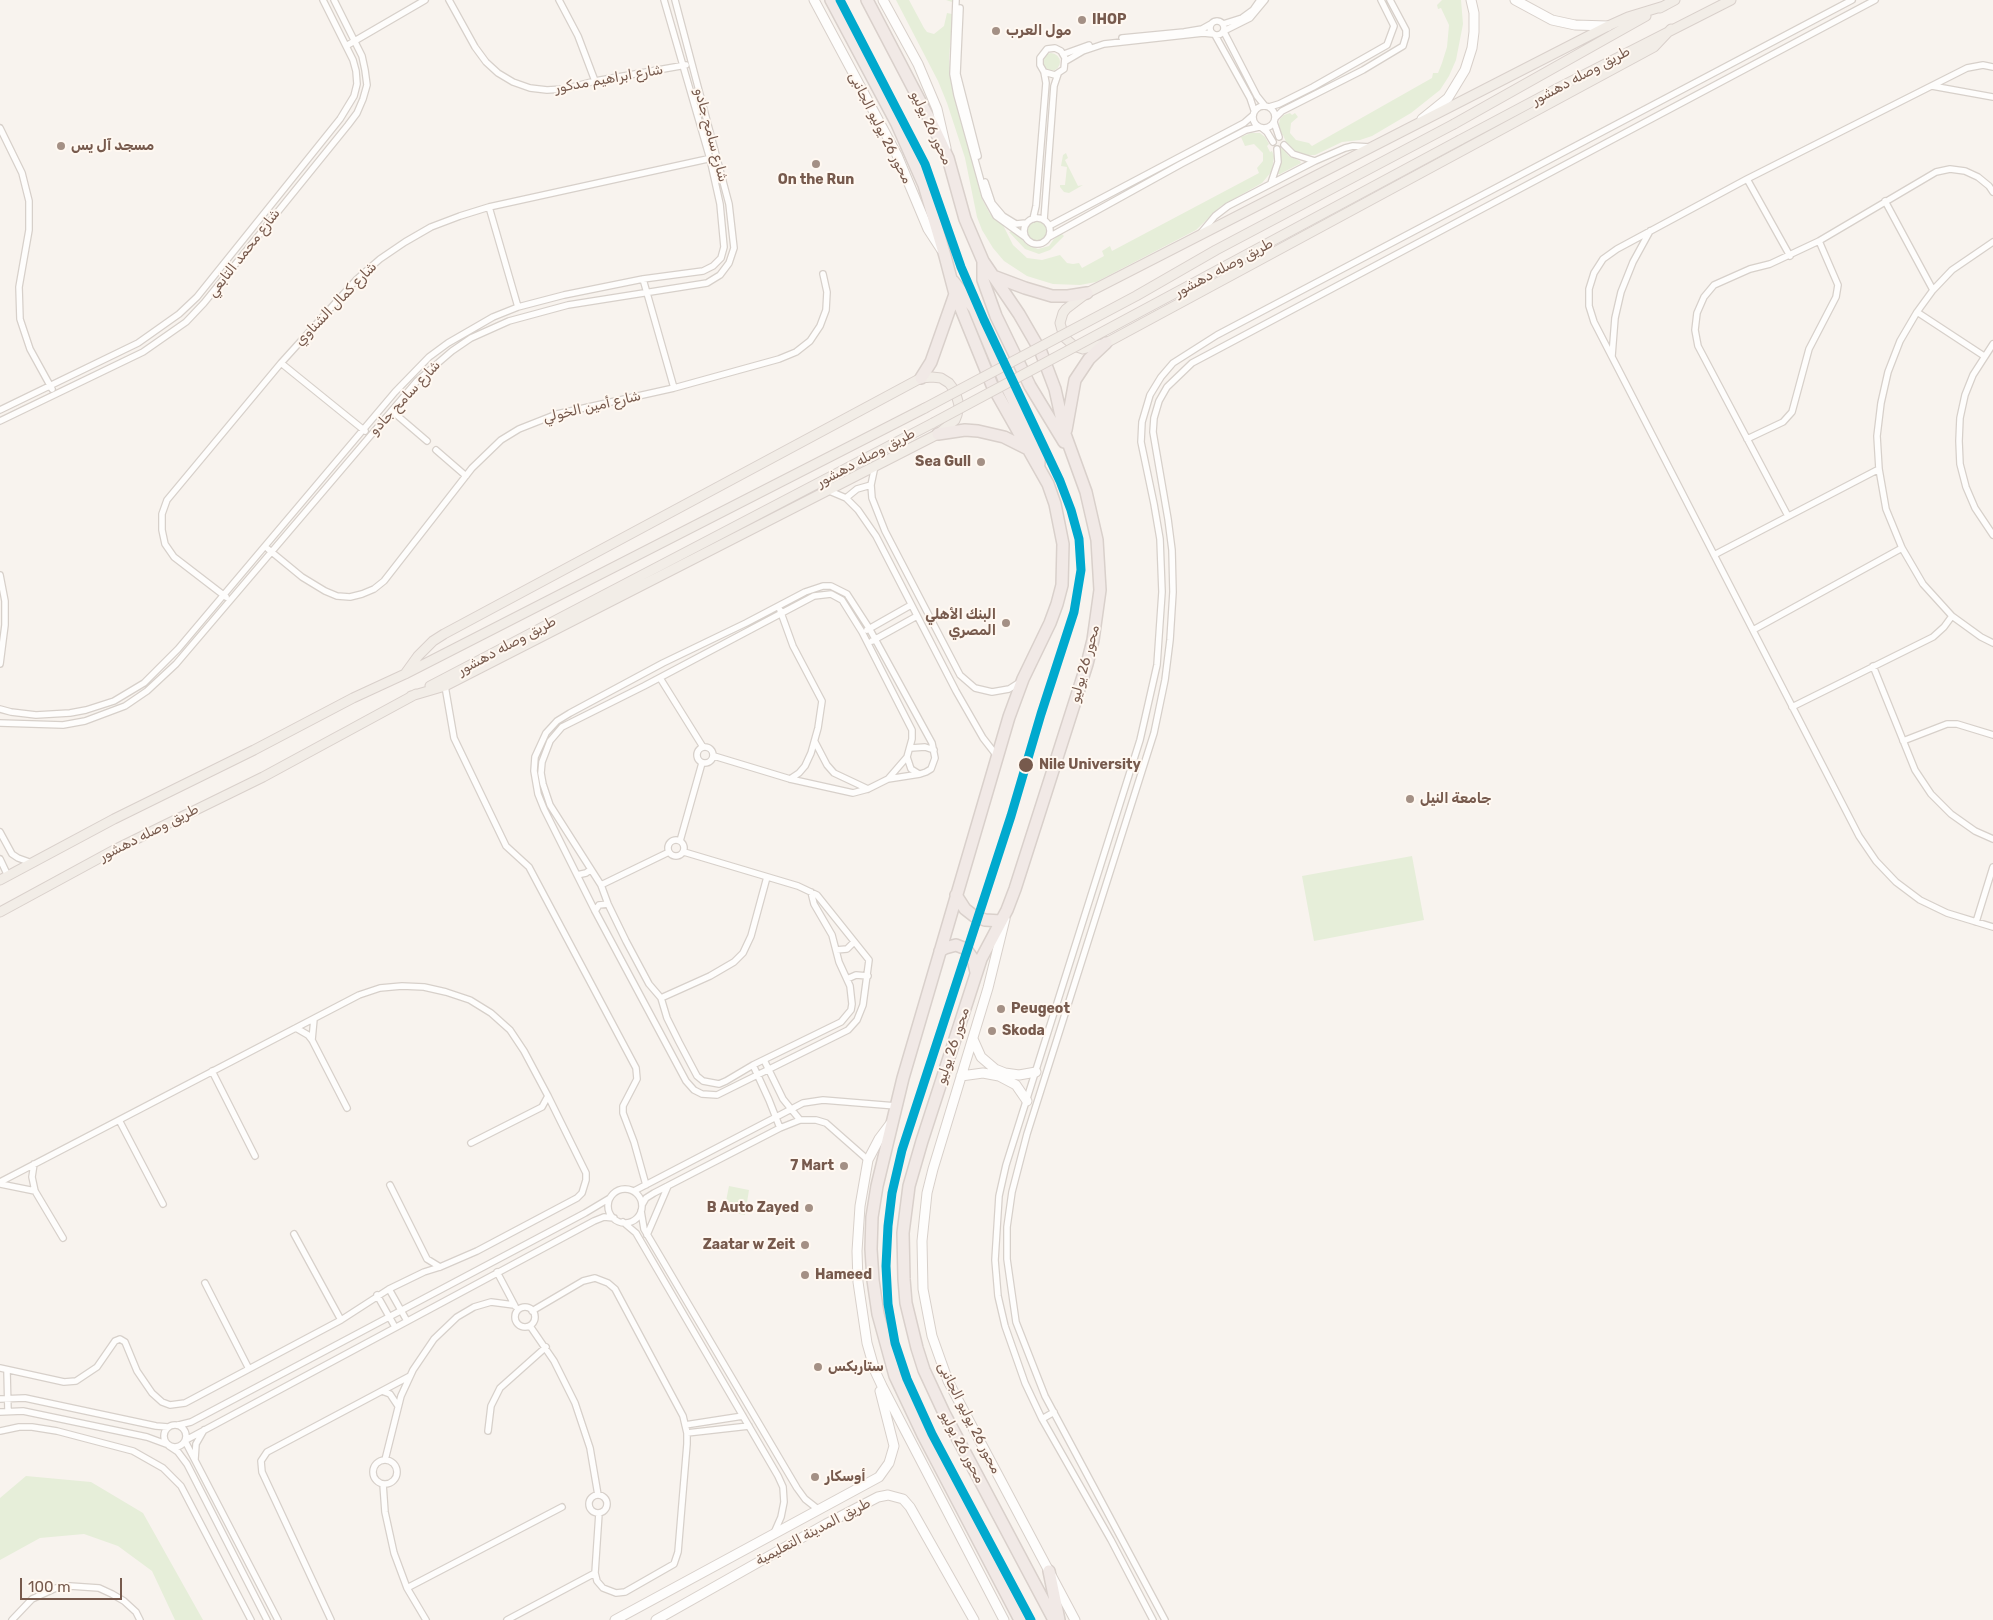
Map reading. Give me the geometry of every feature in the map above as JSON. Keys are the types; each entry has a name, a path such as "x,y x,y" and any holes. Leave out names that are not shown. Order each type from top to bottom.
{"highway":[{"name":"محور 26 يوليو","path":"832,0 912,155 924,185 946,256 954,294 984,368 1004,408 1039,468 1055,504 1061,530 1064,564 1062,584 1050,622 1023,679 997,756 891,1123 872,1217 872,1280 885,1345 895,1376 909,1407 1020,1620"},
{"name":"محور 26 يوليو","path":"866,0 948,158 965,218 983,261 1042,352 1055,389 1066,434 1086,492 1098,540 1100,590 1098,615 1087,664 1015,889 976,973 919,1148 909,1186 903,1233 904,1279 915,1341 934,1392 1054,1620"},
{"name":"محور 26 يوليو","path":"983,261 983,280 996,316 1030,386 1074,458"},
{"path":"993,276 1052,296 1086,293"},
{"name":"محور 26 يوليو","path":"950,278 974,308 1006,385 1037,448 1039,468"},
{"path":"921,378 931,362 954,294"},
{"path":"1066,434 1075,380 1089,359 1106,343"},
{"path":"938,434 978,431 1004,437 1028,449"},
{"path":"956,895 965,909 974,916 985,920 1004,916"},
{"path":"940,952 956,945 966,949 973,959 976,973"},
{"path":"1049,1571 1059,1620"}],"main road":[{"name":"محور 26 يوليو الجانبى","path":"814,0 897,155 928,230 946,256"},
{"path":"884,0 918,64 937,109 948,158"},
{"path":"1411,127 1448,98 1465,70 1472,48 1474,32 1474,13 1471,0"},
{"path":"1515,0 1552,20 1575,25 1608,26"},
{"name":"طريق وصله دهشور","path":"4,878 131,811 353,698 405,674 907,417 1454,124 1675,0"},
{"name":"طريق وصله دهشور","path":"0,912 124,845 263,777 411,696 950,414 1549,92 1730,0"},
{"path":"1664,6 1628,17 1608,26 1086,293 1066,309 1061,318 1062,333 1066,341 1082,349 1106,343 1654,47 1671,29"},
{"path":"405,674 418,656 433,641 444,634 921,378 932,376 946,380 953,387 959,405 957,416 938,434 445,686 411,696"},
{"name":"محور 26 يوليو الجانبى","path":"1004,916 998,952 933,1169 925,1209 922,1264 927,1313 939,1359 948,1381 1075,1620"},
{"path":"973,1039 981,1057 995,1068 1005,1073 1019,1075 1036,1072"},
{"path":"961,1076 983,1073 999,1076 1016,1085 1028,1101"},
{"path":"891,1123 879,1139 868,1160 860,1206 857,1251 858,1282 866,1335 875,1371 1004,1620"},
{"name":"طريق المدينة التعليمية","path":"621,1619 819,1510 872,1483 885,1471 890,1463 894,1446 875,1371"},
{"name":"طريق المدينة التعليمية","path":"656,1620 826,1524 878,1497 888,1495 903,1499 913,1511 974,1620"},
{"path":"819,1510 826,1524"}],"street":[{"name":"شارع محمد التابعي","path":"0,410 138,343 173,320 197,297 348,108 357,84 353,60 323,0"},
{"name":"شارع محمد التابعي","path":"0,421 143,352 186,322 204,303 357,113 367,85 362,56 334,0"},
{"path":"346,46 425,0"},
{"name":"شارع ابراهيم مدكور","path":"449,0 475,47 486,62 498,73 513,82 530,88 564,89 595,81 692,64"},
{"path":"558,0 581,43 595,81"},
{"name":"شارع سامح جادو","path":"0,709 36,715 62,714 86,710 124,696 153,675 401,386 429,357 448,342 470,329 518,307 564,295 643,279 703,271 713,266 721,258 724,247 722,222 710,158 664,0"},
{"name":"شارع سامح جادو","path":"0,723 63,725 99,717 125,706 147,691 171,668 417,381 434,365 472,338 509,321 568,305 647,294 708,282 720,276 730,263 734,248 729,204 675,0"},
{"path":"956,0 953,74 985,196 996,216 1030,243 1037,245 1181,164 1246,130 1269,126 1279,113 1397,50 1405,42 1406,36 1404,25 1390,0"},
{"path":"960,0 957,74 992,203 1003,216 1016,224 1026,223 1033,218 1037,193 1046,83 1040,62 1044,52 1054,48 1064,54 1066,62 1064,69 1058,74 1051,75 1044,72"},
{"path":"1066,62 1083,51 1104,44 1200,33 1214,35 1242,18 1260,0"},
{"path":"1224,29 1250,18 1265,0"},
{"path":"1049,226 1244,123 1257,107 1279,104 1383,48 1389,43 1394,29 1381,0"},
{"path":"1153,1620 1034,1402 1014,1356 1005,1326 998,1296 995,1260 999,1196 1006,1165 1028,1101 1108,844 1149,707 1157,665 1162,592 1160,539 1141,442 1142,422 1150,395 1173,363 1217,335 1852,0"},
{"path":"1165,1620 1045,1396 1016,1322 1007,1259 1007,1228 1012,1192 1027,1134 1120,835 1154,733 1165,680 1173,592 1172,550 1153,432 1154,418 1159,401 1167,387 1178,374 1239,337 1875,0"},
{"path":"670,19 680,16"},
{"path":"1064,54 1102,41 1184,32 1205,28 1217,21 1224,29 1257,96 1274,112 1274,120 1279,136"},
{"path":"1211,24 1210,29 1250,98 1254,122 1267,132 1273,142"},
{"path":"1394,29 1404,25"},
{"path":"1389,43 1392,48 1397,50"},
{"path":"1993,67 1983,65 1967,68 1747,179 1617,249 1603,259 1594,273 1589,289 1589,306 1594,322 1859,836 1876,861 1896,882 1920,900 1947,913 1993,927"},
{"path":"1044,220 1054,86 1058,74"},
{"path":"1932,86 1993,97"},
{"path":"0,128 2,140 22,173 29,201 29,230 19,287 20,318 30,349 55,394"},
{"path":"1284,145 1293,154 1315,161"},
{"path":"1198,237 1221,211 1315,161 1344,148 1353,146 1373,147"},
{"path":"1271,184 1278,162 1277,149"},
{"name":"شارع كمال الشناوي","path":"229,600 174,557 166,544 162,530 162,514 167,500 280,363 356,279 405,242 432,227 460,216 489,207 718,157"},
{"path":"1788,516 1698,346 1695,330 1697,313 1704,297 1714,284 1732,275 1790,256 1819,241 1929,175 1950,169 1964,171 1978,177 1993,192"},
{"path":"1747,179 1790,256"},
{"path":"1885,201 1933,290"},
{"path":"489,207 518,307"},
{"path":"1033,218 1044,220 1049,226 1049,237"},
{"path":"1024,237 1023,230 1026,223"},
{"path":"1612,356 1615,318 1621,292 1633,262 1650,231"},
{"path":"1747,439 1783,422 1792,412 1807,355 1836,297 1838,285 1819,241"},
{"path":"1993,242 1952,270 1916,312 1900,341 1888,372 1882,396 1877,436 1879,469 1886,509 1902,548 1923,584 1952,616 1981,637 1993,643"},
{"name":"شارع أمين الخولي","path":"264,546 302,577 325,592 337,596 350,596 374,589 384,581 466,476 486,453 501,440 537,420 557,414 674,388 779,359 796,352 810,341 820,326 826,310 827,292 823,274"},
{"path":"643,279 674,388"},
{"path":"1916,312 1984,356"},
{"path":"1993,344 1973,375 1965,395 1958,441 1960,464 1974,508 1993,535"},
{"path":"280,363 365,430"},
{"path":"392,411 427,441"},
{"path":"436,450 466,476"},
{"path":"875,465 871,485 872,498 886,531 960,675 968,683 983,691 992,692 1009,689 1023,679"},
{"path":"1714,555 1879,469"},
{"path":"846,498 857,489 871,485"},
{"path":"827,490 846,498 858,510 876,536 956,691 983,738 997,756"},
{"path":"876,536 886,531"},
{"path":"1753,630 1902,548"},
{"path":"0,575 5,601 5,625 0,664"},
{"path":"660,678 703,747 711,749 714,756 790,779 848,792 868,789 888,779 920,774 931,769 934,764 934,750 876,639 847,594 831,586 813,588 779,607 663,663 570,712 557,721 546,733 535,757 535,784 544,809 595,911 686,1081 694,1090 702,1094 717,1095 848,1030 857,1020 860,1013 868,976 869,960 818,895 798,886 684,852 676,857 669,852 668,847 675,840 680,841"},
{"path":"811,892 814,904 832,935 848,979 852,993 852,1004 847,1017 719,1084 703,1081 697,1076 667,1018 661,998 649,984 608,904 601,885 550,805 543,784 542,762 550,741 562,728 814,596 831,594 842,600 862,632 912,730 907,757 888,779"},
{"path":"862,632 911,605"},
{"path":"779,607 792,646 822,701 815,742 805,766 790,779"},
{"path":"868,643 917,616"},
{"path":"1792,707 1933,637 1952,616"},
{"path":"663,663 664,670 668,673"},
{"path":"1874,666 1915,770 1931,794 1951,814 1975,831 1993,839"},
{"path":"638,677 643,681 644,686"},
{"path":"956,691 968,683"},
{"path":"445,686 454,738 506,846 525,861 529,867 636,1068 637,1079 626,1100 623,1113 634,1142 646,1185"},
{"path":"557,721 562,728"},
{"path":"1903,741 1948,724 1957,724 1993,735"},
{"path":"815,742 827,765 834,773 868,789"},
{"path":"702,763 697,756 697,752 703,747"},
{"path":"910,748 924,747 934,750"},
{"path":"702,763 710,763 714,756"},
{"path":"907,757 911,769 920,774"},
{"path":"684,852 683,844 680,841 702,763"},
{"path":"0,832 12,854 32,863"},
{"path":"1111,832 1120,835"},
{"path":"1108,844 1117,847"},
{"path":"601,885 669,852"},
{"path":"0,860 4,878"},
{"path":"1976,922 1993,868"},
{"path":"577,875 590,870"},
{"path":"661,998 718,971 734,962 743,953 751,936 767,877"},
{"path":"595,911 599,905 608,904"},
{"path":"836,950 847,949 854,942"},
{"path":"848,979 856,975 868,976"},
{"path":"638,989 645,988 649,984"},
{"path":"0,1183 359,995 380,988 402,986 454,994 470,1000 492,1013 510,1030 524,1051 548,1096 586,1173 582,1193 577,1198 477,1251 389,1288 341,1320 178,1405 162,1402 152,1393 137,1371 125,1342 120,1339 115,1341 96,1367 76,1381 64,1382 0,1368"},
{"path":"656,1025 661,1019 667,1018"},
{"path":"312,1040 314,1019"},
{"path":"296,1028 302,1030 312,1040 347,1108"},
{"path":"764,1060 783,1099 800,1120"},
{"path":"753,1065 780,1128"},
{"path":"212,1071 255,1156"},
{"path":"542,1108 548,1096"},
{"path":"634,1191 803,1103 816,1100 896,1106"},
{"path":"471,1143 542,1108 555,1110"},
{"path":"119,1120 163,1204"},
{"path":"624,1222 632,1221 650,1195 780,1128 800,1120 816,1120 826,1123 868,1160"},
{"path":"34,1164 32,1177 35,1191 63,1238"},
{"path":"0,1183 35,1191"},
{"path":"390,1186 427,1259 440,1267"},
{"path":"647,1235 668,1186"},
{"path":"0,1399 25,1398 156,1426 179,1426 191,1422 610,1198 615,1192 623,1189 634,1191 640,1197 642,1224 647,1235 801,1494 819,1510"},
{"path":"610,1198 608,1209 614,1218"},
{"path":"0,1412 23,1411 147,1437 177,1448 186,1440 205,1429 594,1220 604,1217 614,1218 624,1222 636,1233 778,1476 784,1494 782,1517 771,1537"},
{"path":"294,1234 341,1320"},
{"path":"424,1272 427,1259"},
{"path":"497,1272 516,1308 516,1322 523,1327 530,1326"},
{"path":"532,1311 583,1280 595,1278 608,1283 620,1297 681,1412 687,1433 678,1552 674,1564 620,1593 611,1592 603,1588 597,1581 595,1573 599,1514"},
{"path":"205,1284 249,1369"},
{"path":"389,1288 407,1321"},
{"path":"377,1295 395,1327"},
{"path":"385,1460 398,1406 410,1376 434,1339 457,1317 484,1304 498,1302 516,1308 525,1307 532,1311 534,1318 530,1326"},
{"path":"530,1326 546,1347 562,1374 581,1418 590,1448 598,1495"},
{"path":"488,1431 491,1406 500,1388 546,1347"},
{"path":"7,1371 8,1411"},
{"path":"331,1620 262,1472 261,1461 267,1452 410,1376"},
{"path":"382,1391 390,1394 398,1406"},
{"path":"1034,1402 1045,1396"},
{"path":"1042,1419 1054,1412"},
{"path":"685,1425 743,1416"},
{"path":"179,1426 186,1433 186,1440 195,1461 278,1620"},
{"path":"687,1433 749,1426"},
{"path":"0,1431 19,1427 57,1431 133,1450 164,1468 181,1486 251,1620"},
{"path":"168,1427 163,1437 168,1445 187,1464 267,1620"},
{"path":"195,1461 196,1444 205,1429"},
{"path":"766,1455 774,1449"},
{"path":"385,1460 394,1464 397,1474 392,1482 383,1484 375,1479 372,1473 376,1464 385,1460"},
{"path":"383,1484 390,1540 407,1588 426,1620"},
{"path":"598,1495 606,1499 607,1504 606,1509 599,1514 591,1511 589,1503 591,1498 598,1495"},
{"path":"407,1588 562,1508"},
{"path":"507,1620 595,1573"},
{"path":"12,1620 32,1600 44,1593 70,1586 92,1587 112,1594 136,1612 140,1620"}],"green space":[{"path":"896,0 909,0 924,28 927,32 934,34 944,26 947,13 952,14 952,2 946,0 954,0 949,58 950,74 982,199 990,214 1003,225 1013,245 1027,258 1042,260 1060,255 1067,263 1079,263 1082,268 1104,256 1102,251 1110,246 1112,251 1259,173 1257,168 1263,161 1263,153 1254,144 1245,146 1241,137 1251,133 1260,133 1269,144 1267,146 1274,156 1272,171 1262,183 1221,206 1196,230 1096,282 1080,285 1053,284 1027,276 1004,261 982,230 977,217 965,158 947,103 938,81"},
{"path":"1442,0 1461,0 1463,24 1456,60 1440,90 1411,113 1372,136 1360,140 1342,142 1315,155 1302,155 1293,151 1283,135 1281,136 1278,128 1280,119 1284,115 1295,113 1298,117 1291,123 1290,133 1296,140 1309,143 1312,146 1432,78 1433,73 1438,73 1447,47 1449,25 1441,8 1438,9 1437,5"},
{"path":"1047,53 1055,53 1060,58 1058,69 1047,71 1042,66 1042,58"},
{"path":"1281,147 1289,156 1301,163 1278,174 1281,159 1278,149"},
{"path":"1066,153 1068,158 1065,160 1078,186 1083,185 1069,193 1064,192 1060,187 1060,185 1065,185 1067,167 1061,166 1063,155"},
{"path":"1037,221 1044,224 1047,231 1044,238 1037,241 1030,238 1027,231 1030,224"},
{"path":"1013,231 1021,236 1026,244 1038,249 1049,246 1061,233 1064,236 1050,250 1039,254 1025,249 1009,232"},
{"path":"1412,856 1424,920 1314,941 1302,876"},
{"path":"729,1186 749,1190 745,1215 724,1211"},
{"path":"26,1476 91,1482 143,1513 203,1620 175,1620 152,1571 118,1546 84,1534 40,1538 0,1560 0,1498"}],"transit line":[{"path":"840,0 925,164 961,267 1060,481 1079,539 1081,570 1074,612 1011,816 902,1150 892,1193 886,1266 888,1304 895,1343 907,1379 932,1434 1031,1620"}],"place":[{"name":"IHOP","path":"1082,20"},
{"name":"مول العرب","path":"996,31"},
{"name":"مسجد آل يس","path":"61,146"},
{"name":"On the Run","path":"816,164"},
{"name":"Sea Gull","path":"981,462"},
{"name":"البنك الأهلي المصري","path":"1006,623"},
{"name":"Nile University","path":"1026,765"},
{"name":"جامعة النيل","path":"1410,799"},
{"name":"Peugeot","path":"1001,1009"},
{"name":"Skoda","path":"992,1031"},
{"name":"7 Mart","path":"844,1166"},
{"name":"B Auto Zayed","path":"809,1208"},
{"name":"Zaatar w Zeit","path":"805,1245"},
{"name":"Hameed","path":"805,1275"},
{"name":"ستاربكس","path":"818,1367"},
{"name":"أوسكار","path":"815,1477"}]}
